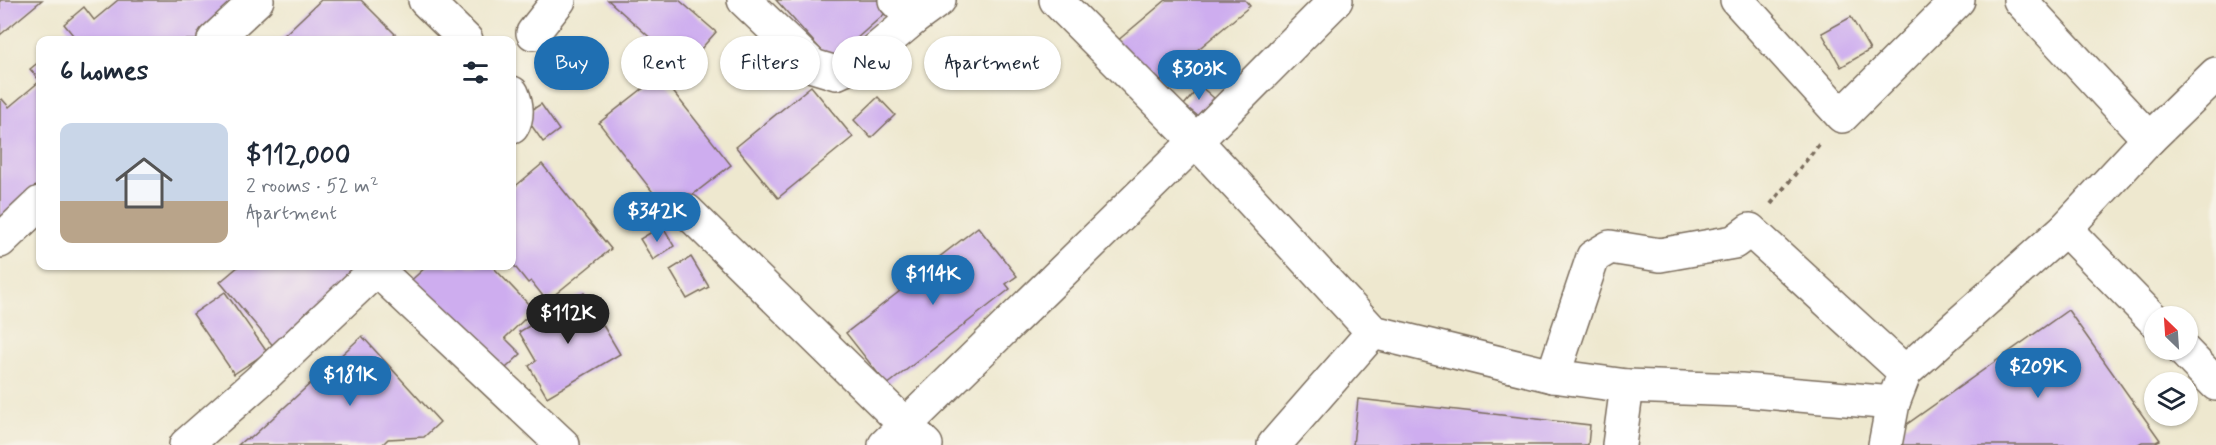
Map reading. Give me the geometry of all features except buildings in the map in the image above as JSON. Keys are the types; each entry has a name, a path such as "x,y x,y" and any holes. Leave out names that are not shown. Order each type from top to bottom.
{"street":[{"path":"218,36 257,0"},
{"path":"425,0 462,36"},
{"path":"533,33 559,0"},
{"path":"744,0 813,66 836,73 863,61 904,10 939,0"},
{"path":"1056,0 1196,141 1373,332 1553,376 1626,386 1742,390 1893,403"},
{"path":"687,211 906,439 1336,0"},
{"path":"1737,0 1842,116 1958,0"},
{"path":"2020,0 2149,139"},
{"path":"1885,445 1893,403 1905,372 2065,229 2149,139 2216,74"},
{"path":"0,241 36,207"},
{"path":"2065,229 2144,310"},
{"path":"1553,376 1593,257 1610,247 1660,255 1734,242 1750,230 1905,372"},
{"path":"186,445 259,381 375,270"},
{"path":"381,270 563,445"},
{"path":"1274,445 1373,332"},
{"path":"2192,360 2216,384"},
{"path":"1619,445 1626,386"}],"path":[{"path":"1750,230 1842,116"}]}
